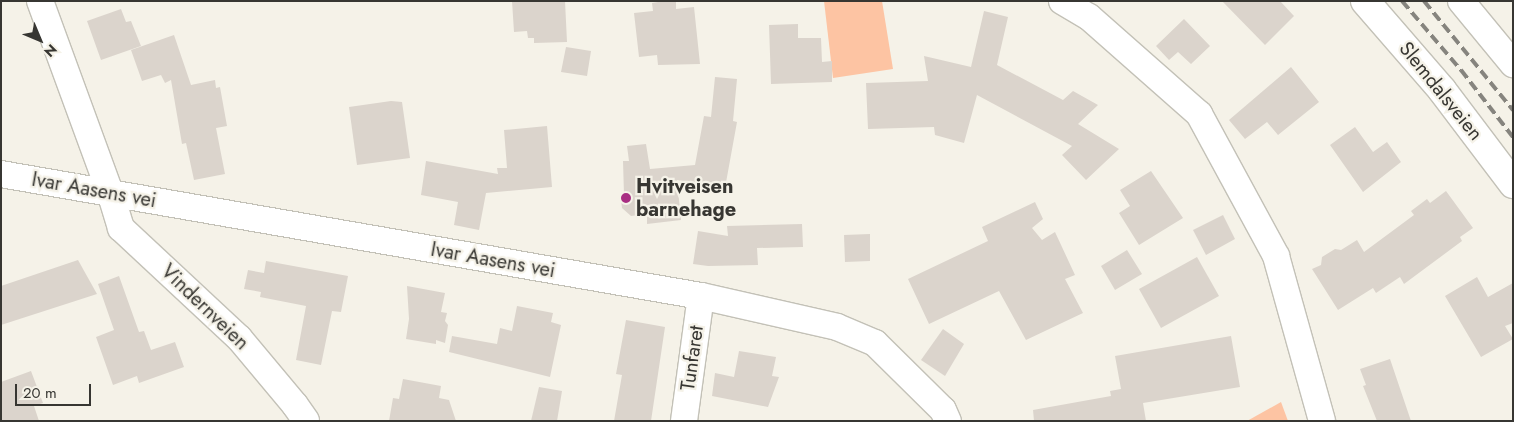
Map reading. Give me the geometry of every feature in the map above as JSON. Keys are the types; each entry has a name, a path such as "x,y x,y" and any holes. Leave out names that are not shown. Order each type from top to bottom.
{"main road":[{"name":"Slemdalsveien","path":"1366,1 1442,90 1513,184"}],"street":[{"name":"Vindernveien","path":"40,1 110,192 121,228 239,338 296,405 306,421"},
{"path":"1062,1 1089,17 1199,114 1276,256 1322,421"},
{"path":"1461,1 1513,64"},
{"name":"Ivar Aasens vei","path":"1,174 701,296 837,327 875,343 943,410 948,421"},
{"name":"Tunfaret","path":"684,421 701,296"}],"shaded area":[{"path":"824,1 882,1 893,69 833,78"},
{"path":"1281,402 1288,421 1247,421"}],"building":[{"path":"512,1 565,1 567,42 534,43 534,38 528,38 527,31 514,32"},
{"path":"676,1 676,9 694,7 700,64 658,65 657,55 639,57 634,13 653,11 652,3"},
{"path":"1222,1 1280,1 1294,16 1265,45"},
{"path":"121,9 126,22 131,21 141,46 101,60 87,21"},
{"path":"984,11 1008,17 997,65 1063,100 1073,91 1098,105 1078,124 1119,149 1086,180 1062,155 1072,146 977,95 964,143 935,135 934,127 868,129 866,83 928,81 924,56 971,67"},
{"path":"1184,19 1210,46 1191,64 1178,52 1169,60 1156,46"},
{"path":"798,24 798,38 821,38 822,62 832,61 832,82 771,84 769,25"},
{"path":"174,35 191,85 215,80 216,88 220,87 227,126 216,128 225,174 194,180 186,143 182,144 171,80 165,83 161,75 142,81 131,50"},
{"path":"566,47 591,51 587,76 561,72"},
{"path":"1291,67 1319,102 1278,135 1267,122 1245,139 1229,120"},
{"path":"715,77 737,79 733,121 737,122 725,188 677,180 681,220 647,224 647,214 631,216 622,208 621,200 624,195 623,161 629,161 627,146 646,144 650,169 695,165 704,116 711,117"},
{"path":"391,101 402,102 410,158 357,165 349,107"},
{"path":"547,126 552,187 486,193 479,230 454,225 458,202 421,195 426,161 498,174 497,168 507,168 504,130"},
{"path":"1355,127 1373,152 1387,142 1401,162 1363,192 1330,145"},
{"path":"1151,171 1183,218 1139,245 1119,213 1130,206 1120,190"},
{"path":"1446,191 1473,228 1460,237 1462,241 1404,284 1400,277 1376,293 1373,288 1338,310 1312,269 1321,265 1322,257 1335,249 1341,250 1357,240 1364,252 1414,215 1411,211 1427,199 1430,203"},
{"path":"1035,202 1043,219 1032,228 1042,240 1055,232 1075,275 1065,279 1083,313 1026,340 999,291 929,324 908,279 988,241 982,227"},
{"path":"1223,215 1235,239 1206,255 1193,230"},
{"path":"802,224 803,247 757,248 758,265 708,266 693,264 698,231 728,236 727,226"},
{"path":"870,234 870,261 845,262 844,235"},
{"path":"1127,250 1142,274 1115,290 1101,266"},
{"path":"1197,257 1219,296 1161,328 1139,289"},
{"path":"78,260 97,294 1,325 1,286"},
{"path":"266,261 348,276 341,312 332,311 321,365 296,360 306,306 260,297 261,292 244,289 248,270 264,273"},
{"path":"119,276 139,332 144,331 151,350 175,342 184,367 139,383 137,376 113,385 96,337 114,330 98,284"},
{"path":"1477,277 1488,297 1513,283 1513,323 1505,326 1513,339 1481,357 1445,296"},
{"path":"407,286 445,293 441,312 447,313 445,321 448,325 445,343 436,340 436,344 406,339 409,319"},
{"path":"517,306 553,313 551,322 561,325 550,377 449,352 452,336 497,344 500,328 512,331"},
{"path":"626,320 665,327 651,421 614,421 622,375 616,374"},
{"path":"943,329 964,344 945,376 921,360"},
{"path":"1231,336 1240,387 1143,403 1146,421 1034,421 1033,410 1111,396 1110,391 1121,389 1115,356"},
{"path":"739,351 776,357 772,376 779,377 768,407 712,396 715,373 734,377"},
{"path":"1390,359 1411,421 1377,421 1363,386 1366,385 1360,369"},
{"path":"31,371 43,403 34,406 39,421 1,421 1,382"},
{"path":"403,379 441,386 439,398 449,400 456,421 389,421 393,398 399,399"},
{"path":"539,387 562,391 557,421 531,421"}],"railway":[{"path":"1402,1 1461,70 1513,137"},
{"path":"1424,1 1513,110"}],"place":[{"name":"Hvitveisen barnehage","path":"626,198"}]}
